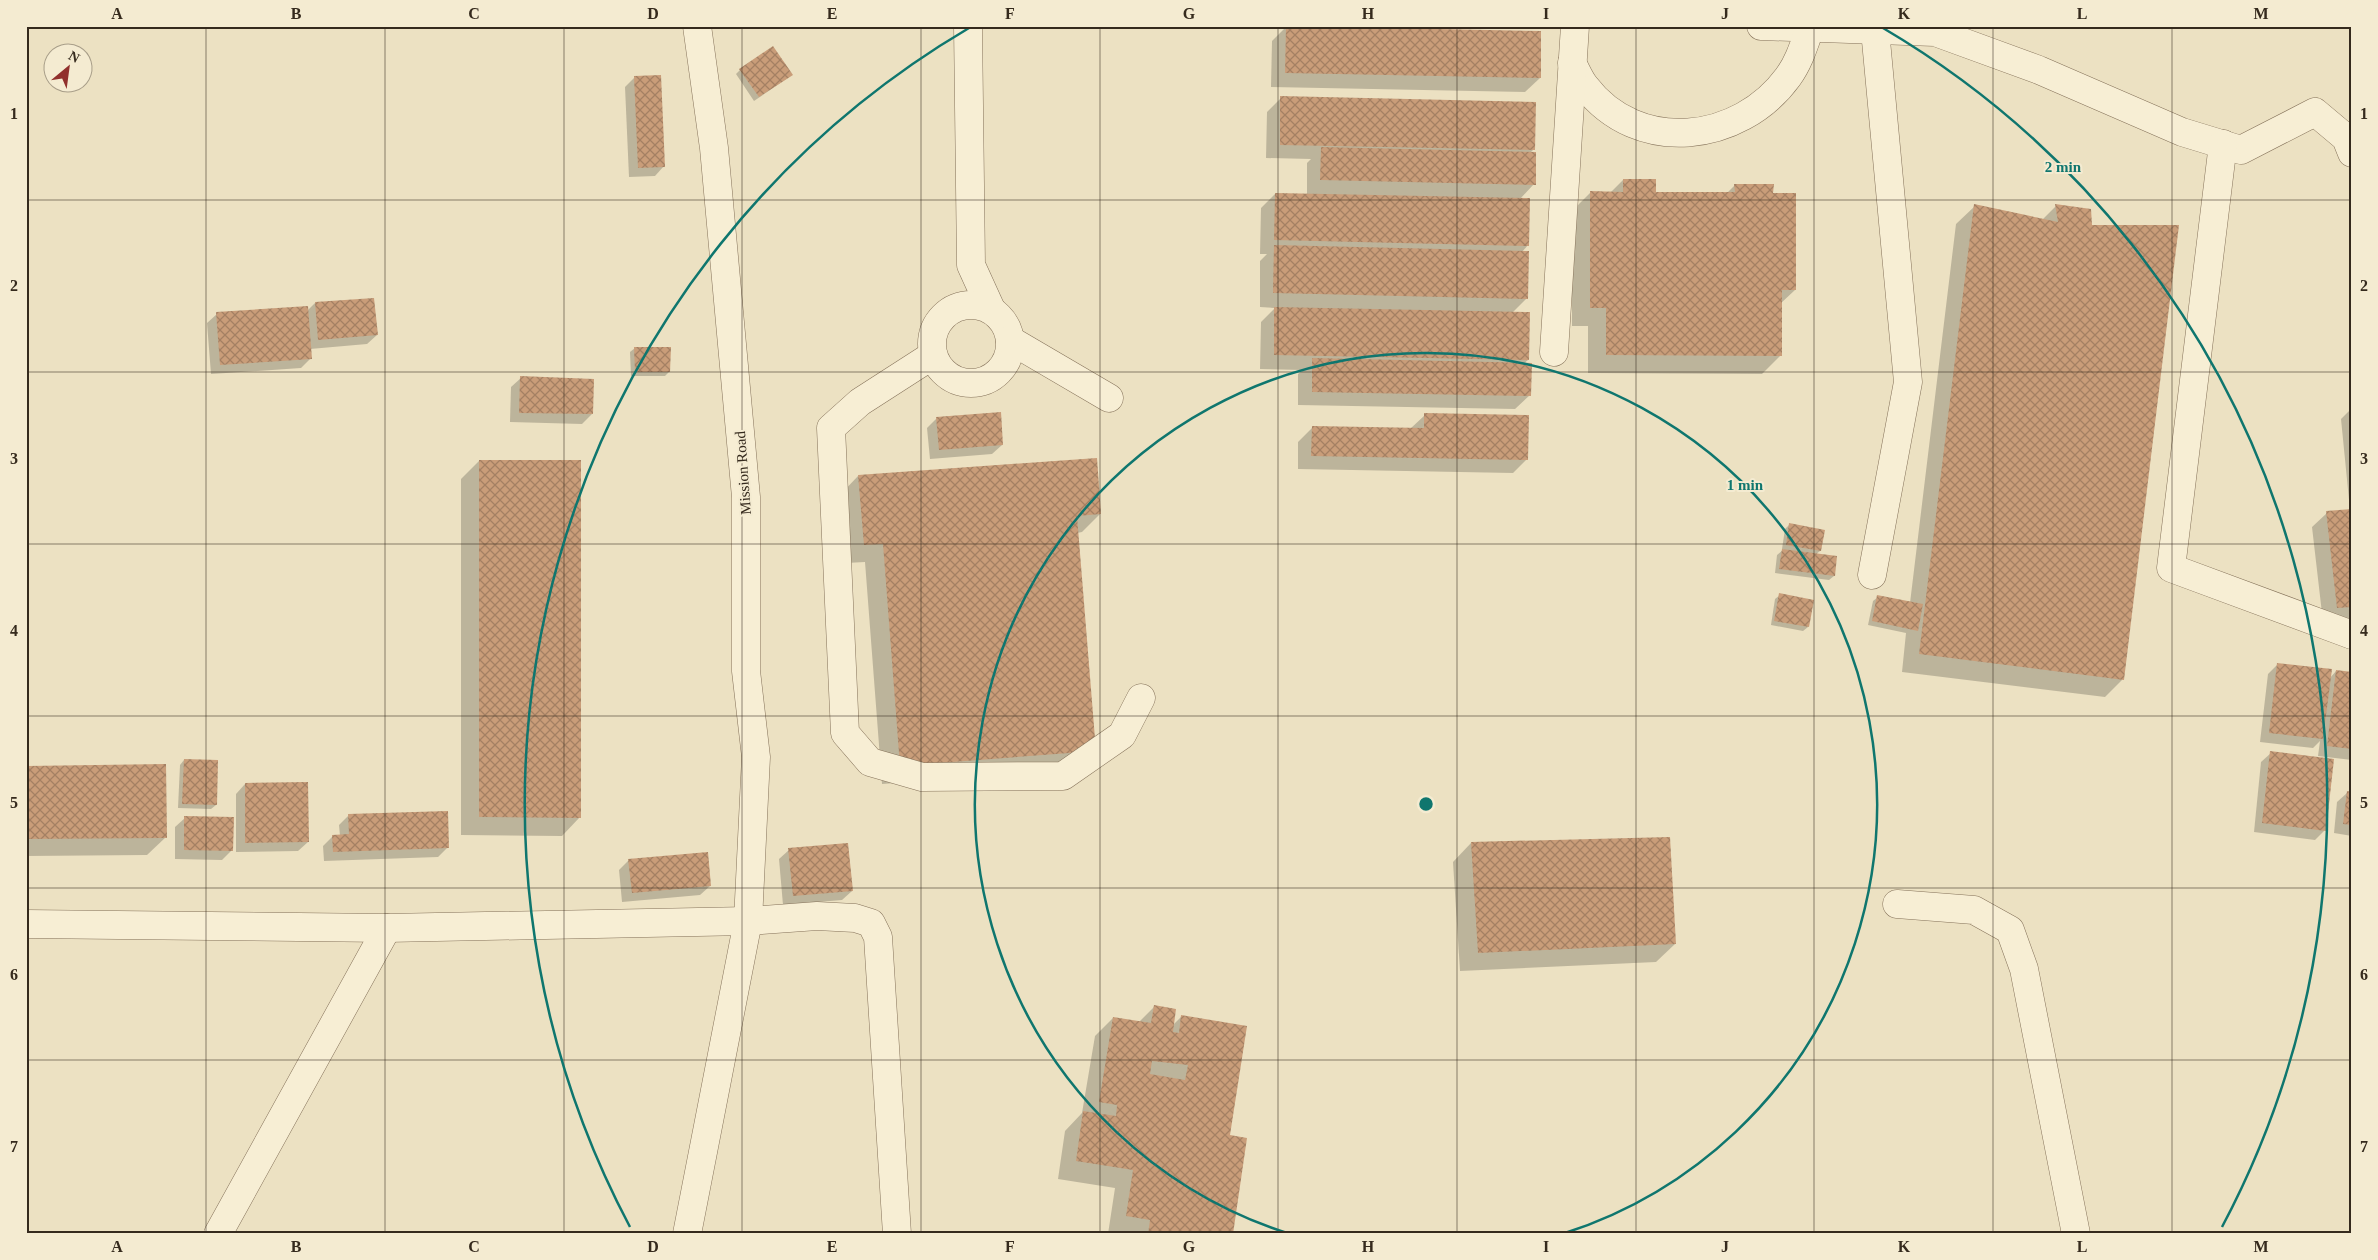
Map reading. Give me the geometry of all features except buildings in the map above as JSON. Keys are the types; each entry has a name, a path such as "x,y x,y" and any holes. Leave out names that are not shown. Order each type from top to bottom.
{"street":[{"name":"Mission Road","path":"687,1234 748,920 756,757 746,671 746,497 714,148 697,26"},
{"path":"968,26 971,266 991,309"},
{"path":"1554,352 1575,26"},
{"path":"1760,26 1935,32 2039,70 2182,132 2241,150 2315,112 2346,138 2352,153"},
{"path":"1572,63 1584,86 1602,104 1624,119 1648,129 1674,134 1704,132 1729,124 1752,112 1772,96 1789,76 1802,53 1810,28"},
{"path":"1872,576 1908,382 1875,30"},
{"path":"2223,144 2171,568 2352,635"},
{"path":"952,309 971,266"},
{"path":"972,304 991,309 1002,318 1009,332 1009,354 1004,366 995,376 985,381 971,384 958,382 947,376 938,367 933,355 932,341 935,328 942,317 952,309 972,304"},
{"path":"1010,340 1109,398"},
{"path":"933,355 860,402 831,428 845,733 870,762 922,777 1063,776 1122,735 1141,698"},
{"path":"1897,904 1974,910 2010,930 2024,969 2076,1234"},
{"path":"26,924 387,928 748,920 817,916 855,918 870,923 878,937 897,1234"},
{"path":"218,1234 387,928"}]}
